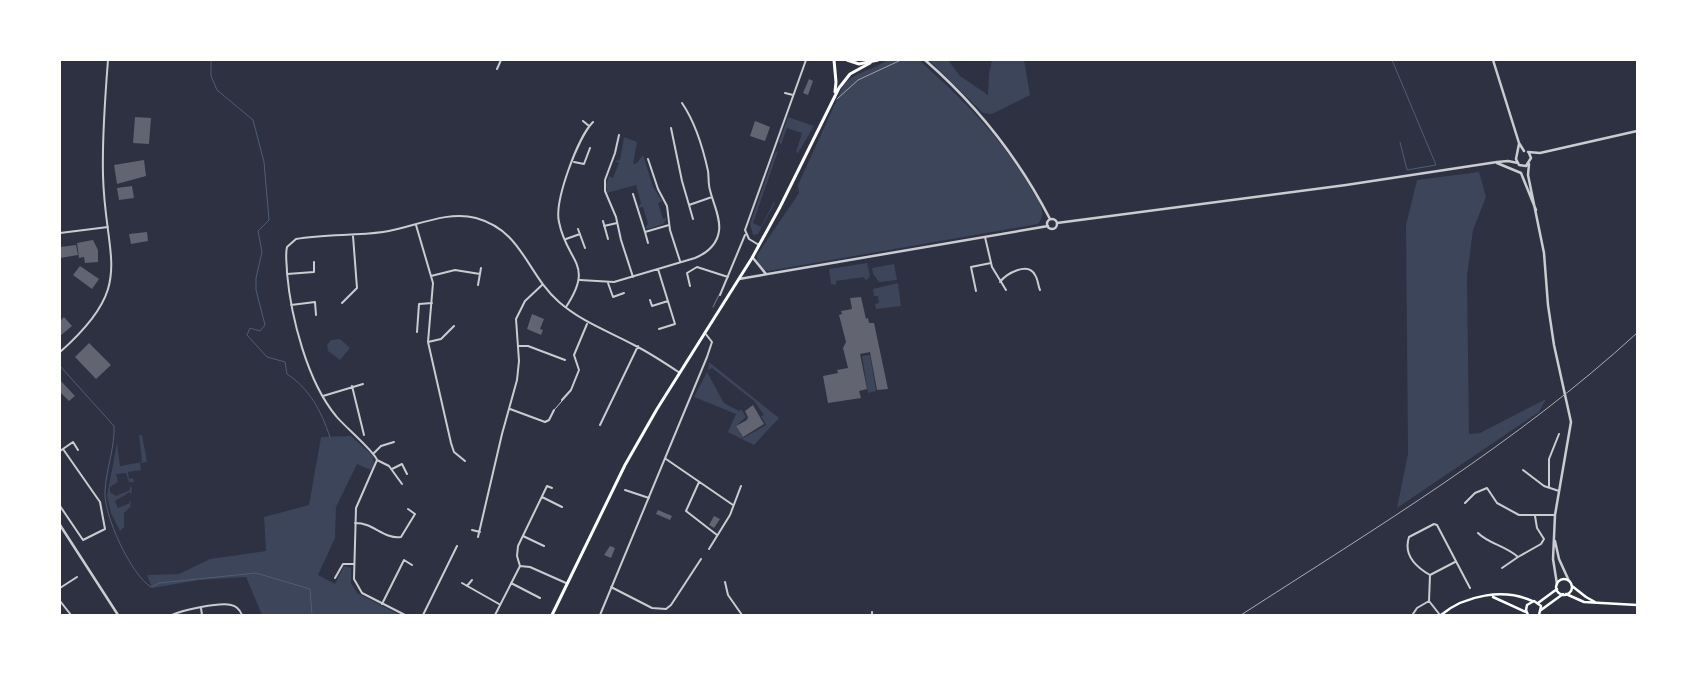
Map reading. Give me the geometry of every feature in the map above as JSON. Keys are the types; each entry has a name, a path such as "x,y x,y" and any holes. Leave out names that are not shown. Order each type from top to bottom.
{"main road":[{"path":"834,60 835,98"},
{"path":"847,60 859,64 870,63"},
{"path":"553,615 566,583 625,465 680,372 752,258 789,191 845,79 878,60"},
{"path":"1538,603 1557,589 1558,584 1562,580 1569,581 1572,586 1586,597 1599,603"},
{"path":"1539,615 1541,610 1570,592 1572,586"},
{"path":"1557,589 1584,602 1637,605"},
{"path":"1440,615 1463,601 1510,594 1538,603 1541,610"},
{"path":"1492,596 1509,602 1527,613"},
{"path":"1527,613 1527,605 1532,601"}],"street":[{"path":"60,352 87,327 106,296 110,283 112,264 102,176 108,60"},
{"path":"497,69 501,60"},
{"path":"720,295 741,240 745,235 806,60"},
{"path":"925,60 960,92 1002,140 1022,168 1050,219 1055,220 1057,224"},
{"path":"1493,60 1519,143 1524,151"},
{"path":"785,93 793,96"},
{"path":"580,280 608,283 633,277 704,254 716,241 719,223 706,166 691,117 682,103"},
{"path":"583,121 589,126"},
{"path":"566,307 580,280 559,224 558,210 561,195 580,139 593,122"},
{"path":"671,128 682,182 693,219"},
{"path":"1558,584 1554,559 1555,515 1570,441 1571,422 1549,313 1545,262 1537,211 1528,175 1529,164 1531,160 1540,154 1637,131"},
{"path":"619,135 604,185 605,194 617,223 633,277"},
{"path":"1518,164 1519,143"},
{"path":"573,162 584,164 590,148"},
{"path":"1508,161 1524,151 1540,154"},
{"path":"1528,152 1531,160"},
{"path":"648,159 666,206 680,262"},
{"path":"739,279 1048,226 1054,228 1057,224 1365,183 1497,162 1508,161 1518,164 1522,166 1528,175"},
{"path":"1497,162 1521,173 1537,211"},
{"path":"1522,166 1529,164"},
{"path":"633,194 648,243"},
{"path":"689,205 712,197"},
{"path":"402,484 392,469 377,460 374,453 340,421 323,396 301,345 291,305 286,249 293,240 398,230 462,216 491,223 516,242 542,284 566,307 587,323 638,346 680,372"},
{"path":"1048,226 1050,219"},
{"path":"602,221 608,239"},
{"path":"604,226 617,223"},
{"path":"416,225 434,286 428,342 450,443 455,453 465,461"},
{"path":"645,232 670,225"},
{"path":"60,233 108,227"},
{"path":"578,229 585,248"},
{"path":"565,239 580,234"},
{"path":"342,303 356,288 353,235"},
{"path":"745,235 759,245"},
{"path":"985,237 991,263 1006,290"},
{"path":"752,258 766,274"},
{"path":"287,274 314,272 314,262"},
{"path":"976,291 971,267 991,263"},
{"path":"690,286 688,272 697,266 728,277"},
{"path":"478,285 481,268"},
{"path":"658,269 675,324 659,329"},
{"path":"431,276 455,270 480,274"},
{"path":"1000,282 1013,272 1031,271 1035,273 1040,290"},
{"path":"608,283 613,297 624,293"},
{"path":"478,537 497,456 518,380 518,346 515,331 517,316 525,301 542,284"},
{"path":"650,300 652,306 668,301"},
{"path":"291,305 315,302 316,315"},
{"path":"417,332 419,304 432,303"},
{"path":"510,409 545,422 549,420 554,410 571,390 579,370 574,355 587,323"},
{"path":"428,342 441,339 454,326"},
{"path":"600,615 710,350 711,339 705,333"},
{"path":"518,346 528,346 565,360"},
{"path":"600,425 638,346"},
{"path":"323,396 364,384"},
{"path":"352,386 364,435"},
{"path":"1549,487 1548,459 1559,434"},
{"path":"60,451 73,442 78,450"},
{"path":"374,453 382,445 394,442"},
{"path":"60,506 83,540 105,529 100,502 63,449"},
{"path":"452,456 455,453"},
{"path":"666,459 733,505"},
{"path":"377,460 358,502 355,523 354,579 358,589 382,604 405,615"},
{"path":"392,469 402,464 407,474"},
{"path":"1523,470 1549,487 1559,491"},
{"path":"700,482 686,511 717,535"},
{"path":"495,615 520,566 517,550 522,536 547,486 552,488"},
{"path":"709,549 741,486"},
{"path":"1465,503 1475,493 1486,488 1497,503 1523,517 1555,515"},
{"path":"625,490 649,498"},
{"path":"542,497 562,507"},
{"path":"355,523 364,523 400,537 405,534 415,514 408,509"},
{"path":"1502,568 1540,544 1544,539 1536,528 1534,516"},
{"path":"60,525 118,615"},
{"path":"1430,575 1414,565 1408,542 1410,537 1432,525 1439,527 1455,562 1470,588"},
{"path":"472,530 480,532"},
{"path":"1478,533 1484,539 1499,544 1518,557"},
{"path":"522,536 544,546"},
{"path":"1554,537 1569,581"},
{"path":"423,615 457,546"},
{"path":"611,587 652,608 666,609 671,605 701,558"},
{"path":"382,604 404,560 412,565"},
{"path":"1430,575 1455,562"},
{"path":"335,578 343,564 354,564"},
{"path":"520,566 530,567 566,583"},
{"path":"1430,575 1429,601 1440,615"},
{"path":"60,588 78,577"},
{"path":"467,586 472,580"},
{"path":"725,582 728,595 742,615"},
{"path":"462,583 500,605"},
{"path":"510,583 540,598"},
{"path":"60,601 71,615"},
{"path":"1413,614 1417,608 1429,601"},
{"path":"172,615 201,608 231,605 238,608 242,615"},
{"path":"201,608 202,615"}],"lane":[{"path":"713,307 720,295 726,298"}],"path":[{"path":"835,98 839,100 858,80 901,60"}],"shaded area":[{"path":"887,60 919,60 966,104 993,134 1018,167 1040,205 1042,210 1041,219 1038,224 765,270 760,265 757,255 799,193 798,185 844,84 849,79"},
{"path":"929,60 948,60 960,76 988,95 992,60 1024,60 1030,95 992,114 983,113"},
{"path":"788,117 814,126 798,153 796,152 802,133 787,128 781,145 779,142"},
{"path":"624,137 637,142 633,164 637,163 643,155 653,187 662,201 658,203 663,219 666,218 663,224 648,229 645,228 648,224 643,207 638,208 641,203 636,185 607,193 606,185 609,176 613,178 619,163 615,161 620,160"},
{"path":"778,151 753,223 761,227 775,203 758,234 753,235 750,224 775,153"},
{"path":"1479,172 1486,197 1473,230 1467,276 1469,434 1480,433 1546,399 1539,412 1397,508 1408,454 1406,225 1417,180"},
{"path":"867,263 870,275 868,279 865,280 864,277 836,281 836,285 831,284 829,269"},
{"path":"894,264 897,280 879,282 873,274 872,268"},
{"path":"898,283 901,306 876,309 875,304 879,303 878,296 874,296 873,289"},
{"path":"340,339 350,348 340,360 328,351 327,345 331,340"},
{"path":"870,355 876,391 868,393 862,356"},
{"path":"709,362 779,418 754,445 728,432 736,414 694,397 707,372 724,403 739,411 741,409 746,417 736,426 743,438 766,425 761,416 764,415 754,401 712,368 708,370"},
{"path":"139,435 142,435 147,462 140,463 141,470 128,472 129,479 133,478 134,482 129,482 126,473 116,474 118,482 110,487 110,492 116,496 130,490 130,486 132,488 131,496 130,492 115,501 118,508 130,503 130,500 131,502 130,507 124,513 124,527 120,531 111,513 107,496 117,443 120,466 142,462"},
{"path":"351,436 373,456 374,464 371,470 357,464 336,507 335,538 318,575 335,584 344,566 351,568 351,583 357,593 400,615 262,615 246,577 200,580 152,588 147,575 179,574 210,559 266,551 264,517 309,505 321,437"}],"building":[{"path":"809,79 813,81 808,95 803,93"},
{"path":"135,117 151,118 149,144 133,143"},
{"path":"755,121 770,127 765,141 750,136"},
{"path":"144,160 146,176 117,184 114,165"},
{"path":"132,186 134,198 119,200 117,188"},
{"path":"147,232 148,241 131,244 129,234"},
{"path":"93,240 98,250 98,262 85,263 84,257 79,258 77,243"},
{"path":"76,245 78,255 60,258 60,247"},
{"path":"80,266 99,279 92,289 73,275"},
{"path":"861,297 866,319 868,318 869,323 874,323 888,389 877,390 870,352 860,354 867,389 859,391 861,398 828,403 823,376 838,373 837,370 848,368 843,348 846,342 839,315 842,314 841,311 852,309 850,298"},
{"path":"532,314 544,319 540,329 543,330 541,335 527,329"},
{"path":"64,317 72,326 60,336 60,321"},
{"path":"89,343 111,365 96,379 75,357"},
{"path":"60,380 75,396 69,401 60,392"},
{"path":"753,405 764,424 743,437 736,426 747,420 748,417 745,411"},
{"path":"658,510 672,516 670,520 656,514"},
{"path":"714,516 720,519 714,528 709,525"},
{"path":"610,546 615,548 611,558 604,555"}],"waterway":[{"path":"211,60 211,76 217,90 253,120 264,162 269,220 258,231 262,252 256,278 256,290 265,325 260,331 250,328 247,335 267,357 285,362 287,374 314,401 330,437"},
{"path":"1392,60 1436,165 1407,170 1400,142"},
{"path":"60,366 114,426 105,491 106,501 113,528 120,543 135,570 143,580 151,587 159,583 256,573 310,589 312,615"}],"railway":[{"path":"1241,615 1394,516 1495,447 1544,411 1637,333"}]}
